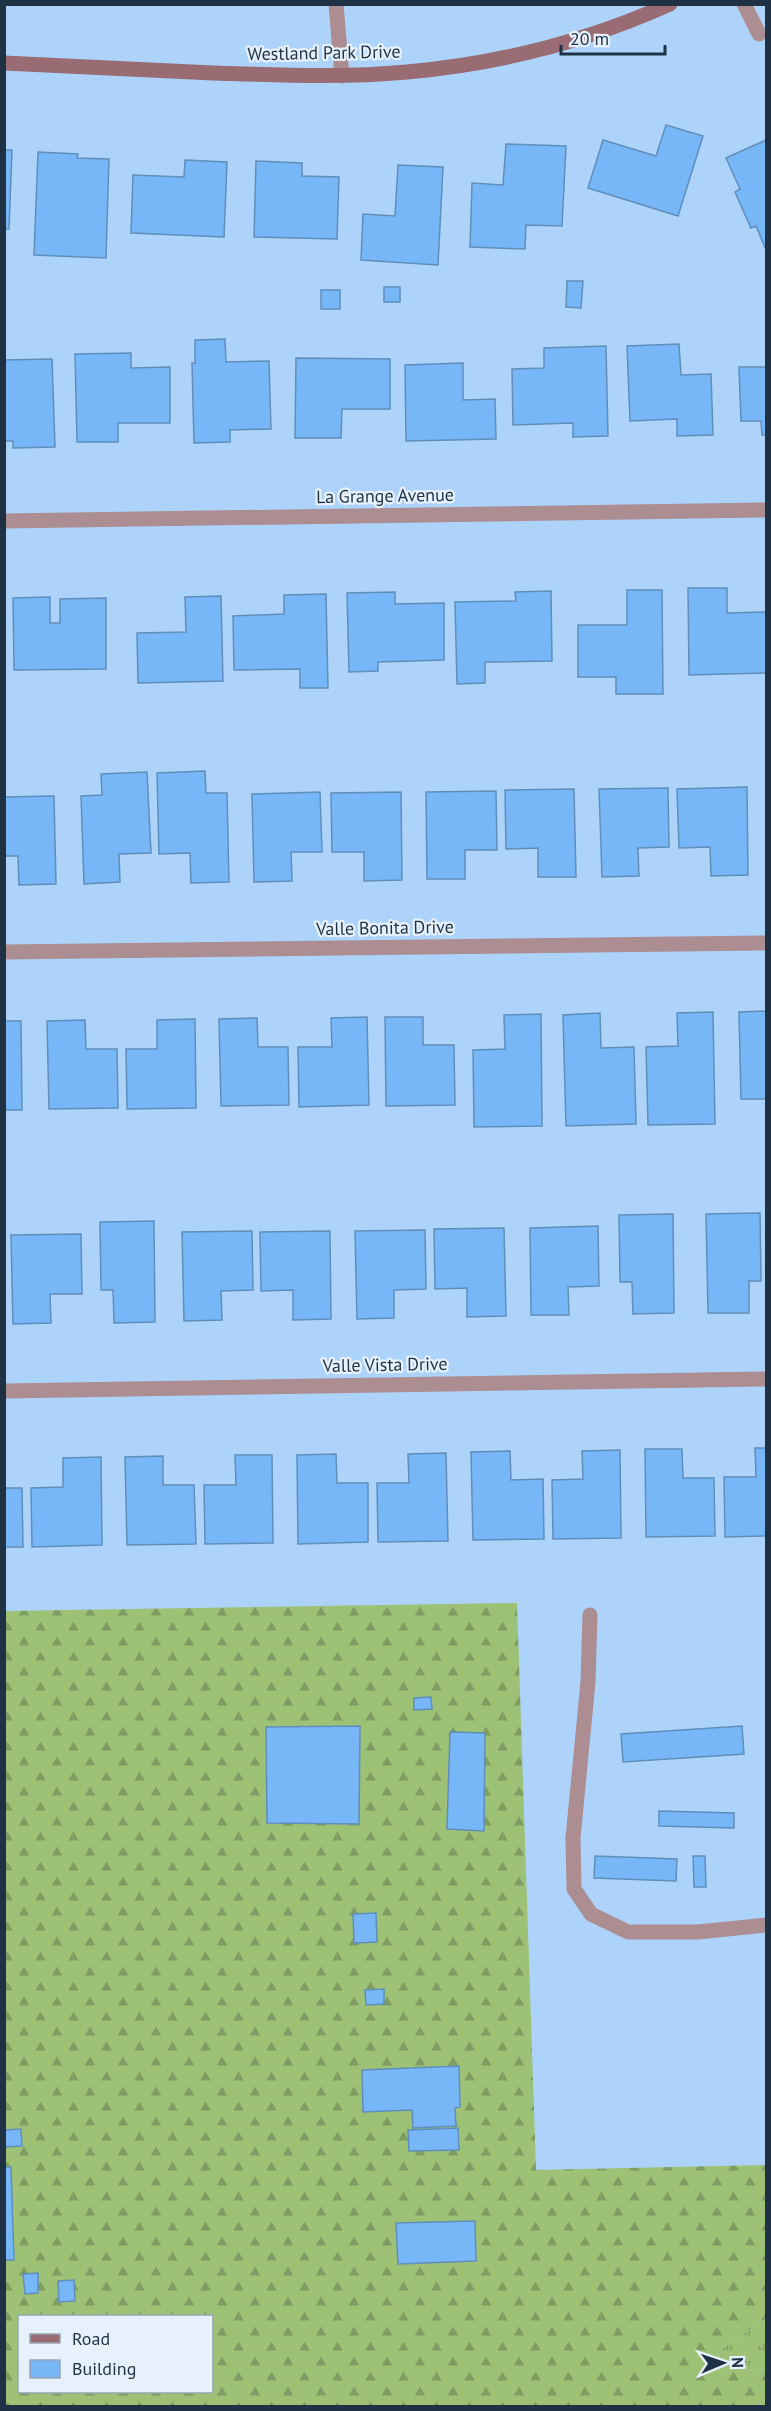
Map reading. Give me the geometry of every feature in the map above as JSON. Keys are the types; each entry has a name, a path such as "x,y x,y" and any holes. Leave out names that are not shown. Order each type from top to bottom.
{"street":[{"path":"336,4 342,76"},
{"name":"Westland Park Drive","path":"4,63 342,76 408,72 496,58 561,44 638,19 670,4"},
{"path":"744,4 759,34"},
{"name":"La Grange Avenue","path":"4,521 766,510"},
{"name":"Valle Bonita Drive","path":"4,952 766,942"},
{"name":"Valle Vista Drive","path":"4,1390 766,1379"},
{"path":"590,1615 588,1682 573,1838 574,1889 591,1914 628,1932 698,1932 766,1925"}],"green space":[{"path":"517,1603 536,2170 766,2165 766,2318 724,2347 710,2366 766,2370 766,2406 5,2406 4,1611"},
{"path":"766,2318 766,2370 710,2366 724,2347"}],"building":[{"path":"666,125 703,136 678,216 588,188 603,140 656,156"},
{"path":"766,140 766,250 756,226 751,228 735,192 740,189 726,158"},
{"path":"506,144 566,146 562,226 526,225 525,249 470,247 472,183 503,185"},
{"path":"4,150 12,150 9,229 4,229"},
{"path":"38,152 78,154 77,158 109,159 106,258 34,255"},
{"path":"185,160 227,162 224,237 131,233 133,175 184,177"},
{"path":"256,161 302,163 302,176 339,177 337,239 254,237"},
{"path":"398,165 443,167 438,265 361,260 363,214 395,216"},
{"path":"567,281 583,281 581,308 566,307"},
{"path":"384,287 400,287 400,302 384,302"},
{"path":"321,290 340,290 340,309 321,309"},
{"path":"225,339 226,362 269,361 271,429 230,430 230,442 194,443 192,363 195,363 195,340"},
{"path":"679,344 681,375 711,374 713,435 677,436 677,419 630,421 627,346"},
{"path":"606,346 608,436 573,437 573,423 513,425 512,369 544,368 544,348"},
{"path":"131,353 131,368 170,367 170,423 118,423 118,442 77,442 75,354"},
{"path":"296,358 390,359 390,409 342,409 341,438 295,438"},
{"path":"52,359 55,447 13,448 13,441 4,441 4,360"},
{"path":"463,363 463,400 495,399 496,439 406,441 405,365"},
{"path":"739,367 766,367 766,435 762,435 761,421 741,421"},
{"path":"688,588 727,588 727,613 766,612 766,673 689,675"},
{"path":"627,590 662,590 663,694 616,694 616,677 578,677 578,625 627,625"},
{"path":"551,591 552,661 485,662 485,683 457,684 455,602 516,601 515,592"},
{"path":"395,592 395,604 444,603 444,660 378,662 378,671 349,672 347,593"},
{"path":"326,594 328,688 300,688 300,669 234,670 233,616 284,614 284,595"},
{"path":"221,596 223,681 138,683 137,633 186,632 185,597"},
{"path":"50,597 50,623 60,623 60,599 106,598 106,669 14,670 13,598"},
{"path":"205,771 206,793 227,793 229,882 191,883 190,853 159,854 157,773"},
{"path":"147,772 151,853 119,854 120,882 84,884 81,796 102,795 101,774"},
{"path":"747,787 748,875 711,876 710,847 679,848 677,789"},
{"path":"668,788 669,847 638,848 639,876 602,877 599,789"},
{"path":"574,789 576,877 538,877 538,848 506,849 505,790"},
{"path":"496,791 497,850 465,850 465,879 427,879 426,792"},
{"path":"320,792 322,852 291,852 292,881 254,882 252,794"},
{"path":"401,792 402,880 364,881 364,852 332,852 331,793"},
{"path":"54,796 56,884 19,885 18,856 4,856 4,797"},
{"path":"766,1011 766,1099 741,1099 739,1012"},
{"path":"713,1012 715,1124 648,1125 646,1047 678,1046 677,1013"},
{"path":"600,1013 601,1048 634,1047 636,1124 566,1126 563,1015"},
{"path":"541,1014 542,1126 474,1127 473,1050 505,1049 504,1015"},
{"path":"367,1017 369,1105 299,1107 298,1047 332,1047 331,1018"},
{"path":"385,1017 423,1017 423,1045 454,1045 455,1105 386,1106"},
{"path":"257,1018 258,1047 288,1047 289,1105 221,1106 219,1019"},
{"path":"195,1019 196,1108 127,1109 126,1049 157,1049 157,1020"},
{"path":"85,1020 86,1049 117,1049 118,1108 49,1109 47,1021"},
{"path":"4,1021 21,1021 22,1110 4,1110"},
{"path":"760,1213 761,1281 749,1281 749,1313 708,1313 706,1214"},
{"path":"673,1214 674,1313 633,1314 632,1282 620,1282 619,1215"},
{"path":"154,1221 155,1322 114,1323 113,1290 101,1290 100,1222"},
{"path":"598,1226 599,1286 568,1287 569,1315 531,1315 530,1228"},
{"path":"504,1228 506,1316 467,1317 467,1288 435,1289 434,1229"},
{"path":"425,1230 426,1289 394,1290 394,1318 357,1319 355,1231"},
{"path":"252,1231 253,1290 221,1291 222,1320 184,1321 182,1232"},
{"path":"330,1231 331,1319 293,1320 293,1290 261,1291 260,1232"},
{"path":"81,1234 82,1294 50,1294 51,1323 13,1324 11,1235"},
{"path":"755,1448 766,1448 766,1536 725,1537 724,1477 756,1477"},
{"path":"645,1449 682,1449 683,1478 714,1478 715,1536 646,1537"},
{"path":"620,1450 621,1538 553,1539 552,1480 583,1479 582,1451"},
{"path":"510,1451 511,1480 543,1479 544,1539 473,1540 471,1452"},
{"path":"446,1453 448,1541 378,1542 377,1483 409,1483 408,1454"},
{"path":"336,1454 337,1483 368,1483 368,1542 298,1544 297,1455"},
{"path":"235,1455 272,1455 273,1543 205,1544 204,1485 236,1485"},
{"path":"163,1456 163,1485 194,1485 196,1544 127,1545 125,1457"},
{"path":"101,1457 102,1545 32,1547 31,1488 63,1487 63,1458"},
{"path":"4,1488 22,1488 23,1547 4,1547"},
{"path":"431,1697 432,1709 414,1710 414,1698"},
{"path":"360,1726 359,1824 267,1823 266,1727"},
{"path":"742,1726 744,1754 623,1762 621,1734"},
{"path":"450,1732 485,1733 484,1831 447,1829"},
{"path":"659,1811 734,1813 734,1828 659,1826"},
{"path":"595,1856 677,1859 676,1881 594,1878"},
{"path":"693,1856 705,1856 706,1887 694,1887"},
{"path":"376,1913 377,1942 354,1943 353,1914"},
{"path":"384,1989 384,2004 366,2005 365,1990"},
{"path":"459,2066 460,2107 455,2108 456,2126 413,2128 412,2110 363,2112 362,2070"},
{"path":"458,2128 459,2150 409,2151 408,2130"},
{"path":"21,2129 22,2146 4,2147 4,2130"},
{"path":"4,2167 11,2167 14,2260 4,2260"},
{"path":"475,2221 476,2261 398,2264 396,2223"},
{"path":"38,2273 38,2293 25,2294 23,2274"},
{"path":"74,2280 75,2301 59,2302 58,2281"}]}
